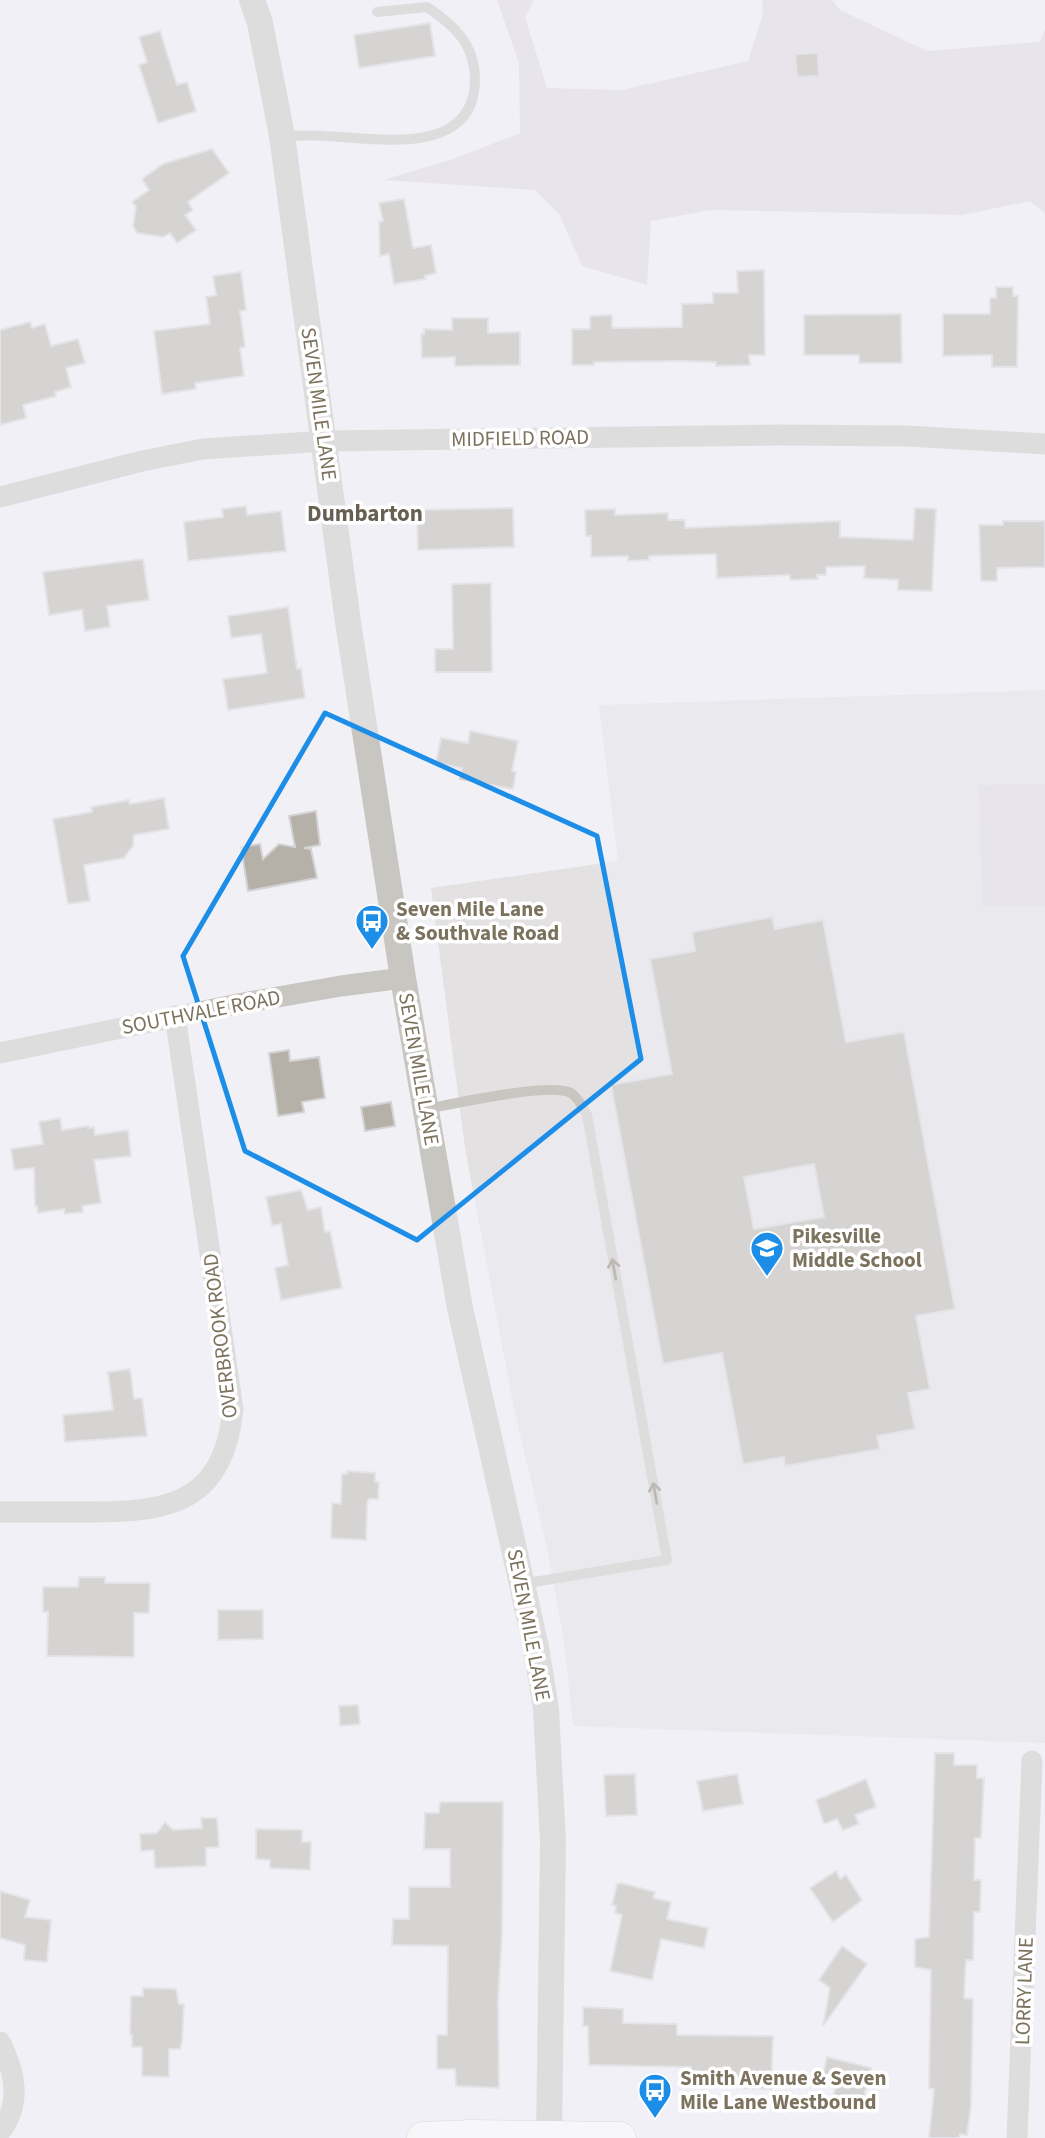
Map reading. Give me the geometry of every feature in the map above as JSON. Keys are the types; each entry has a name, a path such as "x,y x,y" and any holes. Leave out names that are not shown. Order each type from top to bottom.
{"main road":[{"path":"423,2138 620,2138"}],"street":[{"name":"SEVEN MILE LANE","path":"253,0 282,136 348,622 403,978 460,1308 522,1584 544,1696 551,1769 553,1842 549,2137"},
{"name":"MIDFIELD ROAD","path":"0,497 142,461 203,449 325,441 793,435 908,436 1045,444"},
{"name":"SOUTHVALE ROAD","path":"0,1053 174,1016 341,986 403,978"},
{"name":"OVERBROOK ROAD","path":"0,1512 125,1512 177,1503 195,1491 211,1474 231,1433 233,1409 174,1016"},
{"name":"LORRY LANE","path":"1017,2138 1036,1894 1032,1761"},
{"path":"0,2042 10,2062 15,2083 13,2106 0,2132"}],"lane":[{"path":"282,136 406,140 437,133 456,124 469,110 474,92 475,68 457,29 427,7 377,12"},
{"path":"426,1109 543,1089 570,1092 587,1115 667,1560 522,1584"}],"highlighted area":[{"path":"325,713 597,836 641,1059 417,1240 245,1151 183,956"}],"shaded area":[{"path":"497,0 534,0 525,17 547,88 622,90 748,61 763,14 762,0 832,0 840,10 927,51 1039,42 1045,30 1045,213 1030,201 962,215 710,210 651,221 647,285 582,266 559,214 535,190 383,180 453,159 520,133 519,63"},
{"name":"Pikesville Middle School","path":"1045,690 1045,1743 573,1726 564,1641 547,1548 514,1409 465,1148 431,888 618,861 599,705"},
{"path":"1045,784 1045,905 982,906 979,785"}],"building":[{"path":"430,23 435,56 359,68 354,35"},
{"path":"160,31 177,85 187,82 196,111 158,123 139,65 147,62 139,37"},
{"path":"818,53 819,76 797,77 795,54"},
{"path":"212,149 229,173 188,202 193,210 185,215 196,230 177,243 170,233 163,237 137,233 133,226 136,207 132,202 149,190 142,179 163,164"},
{"path":"404,199 413,248 431,245 436,273 425,276 426,279 394,284 389,254 380,256 379,222 383,221 379,203"},
{"path":"764,270 765,355 749,355 750,365 716,366 716,362 683,361 594,362 594,365 572,365 572,329 590,329 590,316 612,315 612,328 682,327 682,304 713,303 713,293 738,293 737,271"},
{"path":"241,272 246,310 240,311 245,347 240,348 244,376 195,383 196,389 162,394 154,331 210,324 206,297 216,295 213,276"},
{"path":"996,287 1013,287 1013,296 1018,296 1017,367 992,367 992,355 943,356 943,314 990,314 990,298 996,298"},
{"path":"901,314 902,363 859,363 859,355 804,355 804,315"},
{"path":"452,318 488,318 488,333 520,332 520,365 455,366 455,357 422,358 421,334 424,334 424,329 452,330"},
{"path":"30,322 32,328 45,324 51,346 78,339 85,363 66,368 71,387 55,392 56,396 23,405 26,418 0,425 0,330"},
{"path":"246,506 247,515 281,511 286,551 188,561 184,522 223,517 222,509"},
{"path":"513,508 514,547 418,550 417,510"},
{"path":"915,508 936,509 932,591 898,590 898,580 864,578 865,566 826,567 826,575 817,575 818,579 790,580 790,575 717,578 716,554 649,556 649,560 628,561 628,556 591,557 591,536 586,536 585,510 615,509 615,515 668,513 668,520 685,520 685,528 840,521 840,537 913,540"},
{"path":"1003,521 1045,521 1045,567 997,568 997,581 981,581 979,525 1003,525"},
{"path":"143,559 149,600 107,606 110,627 85,631 82,610 49,615 43,572"},
{"path":"491,583 492,672 435,672 435,649 453,649 452,584"},
{"path":"288,607 297,669 301,668 305,698 228,710 223,679 267,673 261,634 231,638 228,616"},
{"path":"470,731 518,741 512,771 516,772 513,789 460,779 462,768 436,763 441,738 468,743"},
{"path":"164,798 169,829 134,835 133,846 124,858 84,865 90,901 68,904 53,819 92,812 91,807 129,800 130,804"},
{"path":"316,811 320,845 304,848 311,849 317,878 248,891 241,847 260,844 263,859 279,844 295,847 289,816"},
{"path":"772,917 775,929 823,920 846,1042 904,1032 955,1309 916,1316 930,1389 908,1393 915,1429 877,1436 880,1449 785,1466 784,1457 743,1464 722,1353 663,1364 611,1085 672,1074 650,959 695,951 692,932","holes":["814,1164 824,1217 754,1229 744,1177"]},
{"path":"289,1050 290,1061 319,1057 325,1098 302,1102 304,1112 278,1116 269,1053"},
{"path":"391,1102 395,1126 365,1131 361,1107"},
{"path":"60,1118 62,1130 88,1126 94,1127 95,1135 128,1130 131,1156 94,1160 101,1203 82,1206 83,1212 65,1214 64,1209 38,1213 35,1206 34,1168 14,1170 11,1149 43,1144 39,1122"},
{"path":"301,1190 308,1210 321,1207 325,1232 330,1231 342,1288 281,1300 275,1268 288,1265 281,1224 272,1226 266,1197"},
{"path":"130,1369 134,1399 142,1398 147,1436 65,1442 63,1415 113,1410 108,1372"},
{"path":"347,1471 375,1473 375,1482 379,1482 378,1499 369,1499 367,1504 366,1540 331,1538 332,1503 341,1504 342,1474 347,1474"},
{"path":"79,1577 105,1577 105,1583 150,1583 149,1613 134,1613 134,1657 47,1656 48,1612 43,1612 43,1587 78,1587"},
{"path":"218,1610 263,1610 263,1639 218,1640"},
{"path":"358,1705 360,1724 340,1726 339,1706"},
{"path":"935,1753 954,1753 954,1765 977,1765 977,1778 984,1778 981,1838 975,1838 974,1880 981,1880 980,1912 974,1912 973,1960 966,1960 964,1998 973,1999 971,2106 967,2135 960,2134 959,2138 929,2138 934,2089 929,2088 931,1970 915,1967 915,1939 929,1937"},
{"path":"635,1774 637,1815 606,1816 604,1775"},
{"path":"737,1774 743,1804 703,1811 697,1781"},
{"path":"866,1779 876,1807 855,1815 859,1824 843,1830 837,1819 824,1824 816,1800"},
{"path":"440,1802 503,1802 502,1935 498,2000 499,2088 456,2086 455,2069 437,2069 437,2035 447,2035 448,1946 392,1945 393,1919 409,1919 409,1887 450,1887 450,1849 424,1849 425,1813 439,1813"},
{"path":"201,1818 217,1818 219,1847 206,1848 206,1866 155,1868 154,1850 141,1851 140,1834 157,1833 165,1822 173,1830 202,1828"},
{"path":"256,1829 302,1830 302,1842 311,1842 310,1870 270,1868 270,1860 256,1859"},
{"path":"836,1871 840,1879 846,1875 862,1900 833,1922 810,1888"},
{"path":"617,1884 655,1892 653,1898 671,1902 667,1919 708,1928 704,1948 661,1939 652,1980 610,1971 622,1915 615,1913 616,1906 612,1905"},
{"path":"0,1891 30,1900 25,1917 51,1920 47,1962 24,1960 25,1945 0,1938"},
{"path":"842,1946 867,1964 823,2026 830,1988 819,1980"},
{"path":"143,1988 176,1989 179,2004 184,2004 182,2042 180,2049 169,2049 169,2077 142,2076 142,2047 132,2047 131,1996 143,1996"},
{"path":"583,2007 623,2009 623,2023 677,2024 677,2035 773,2036 771,2089 740,2088 740,2079 691,2078 691,2067 589,2065 588,2026 583,2026"},
{"path":"827,2057 871,2068 861,2109 832,2103 836,2083 822,2080"}],"place":[{"name":"Seven Mile Lane & Southvale Road","path":"372,951"},
{"name":"Pikesville Middle School","path":"767,1278"},
{"name":"Smith Avenue & Seven Mile Lane Westbound","path":"655,2120"}],"district":[{"name":"Dumbarton","path":"365,513"}]}
